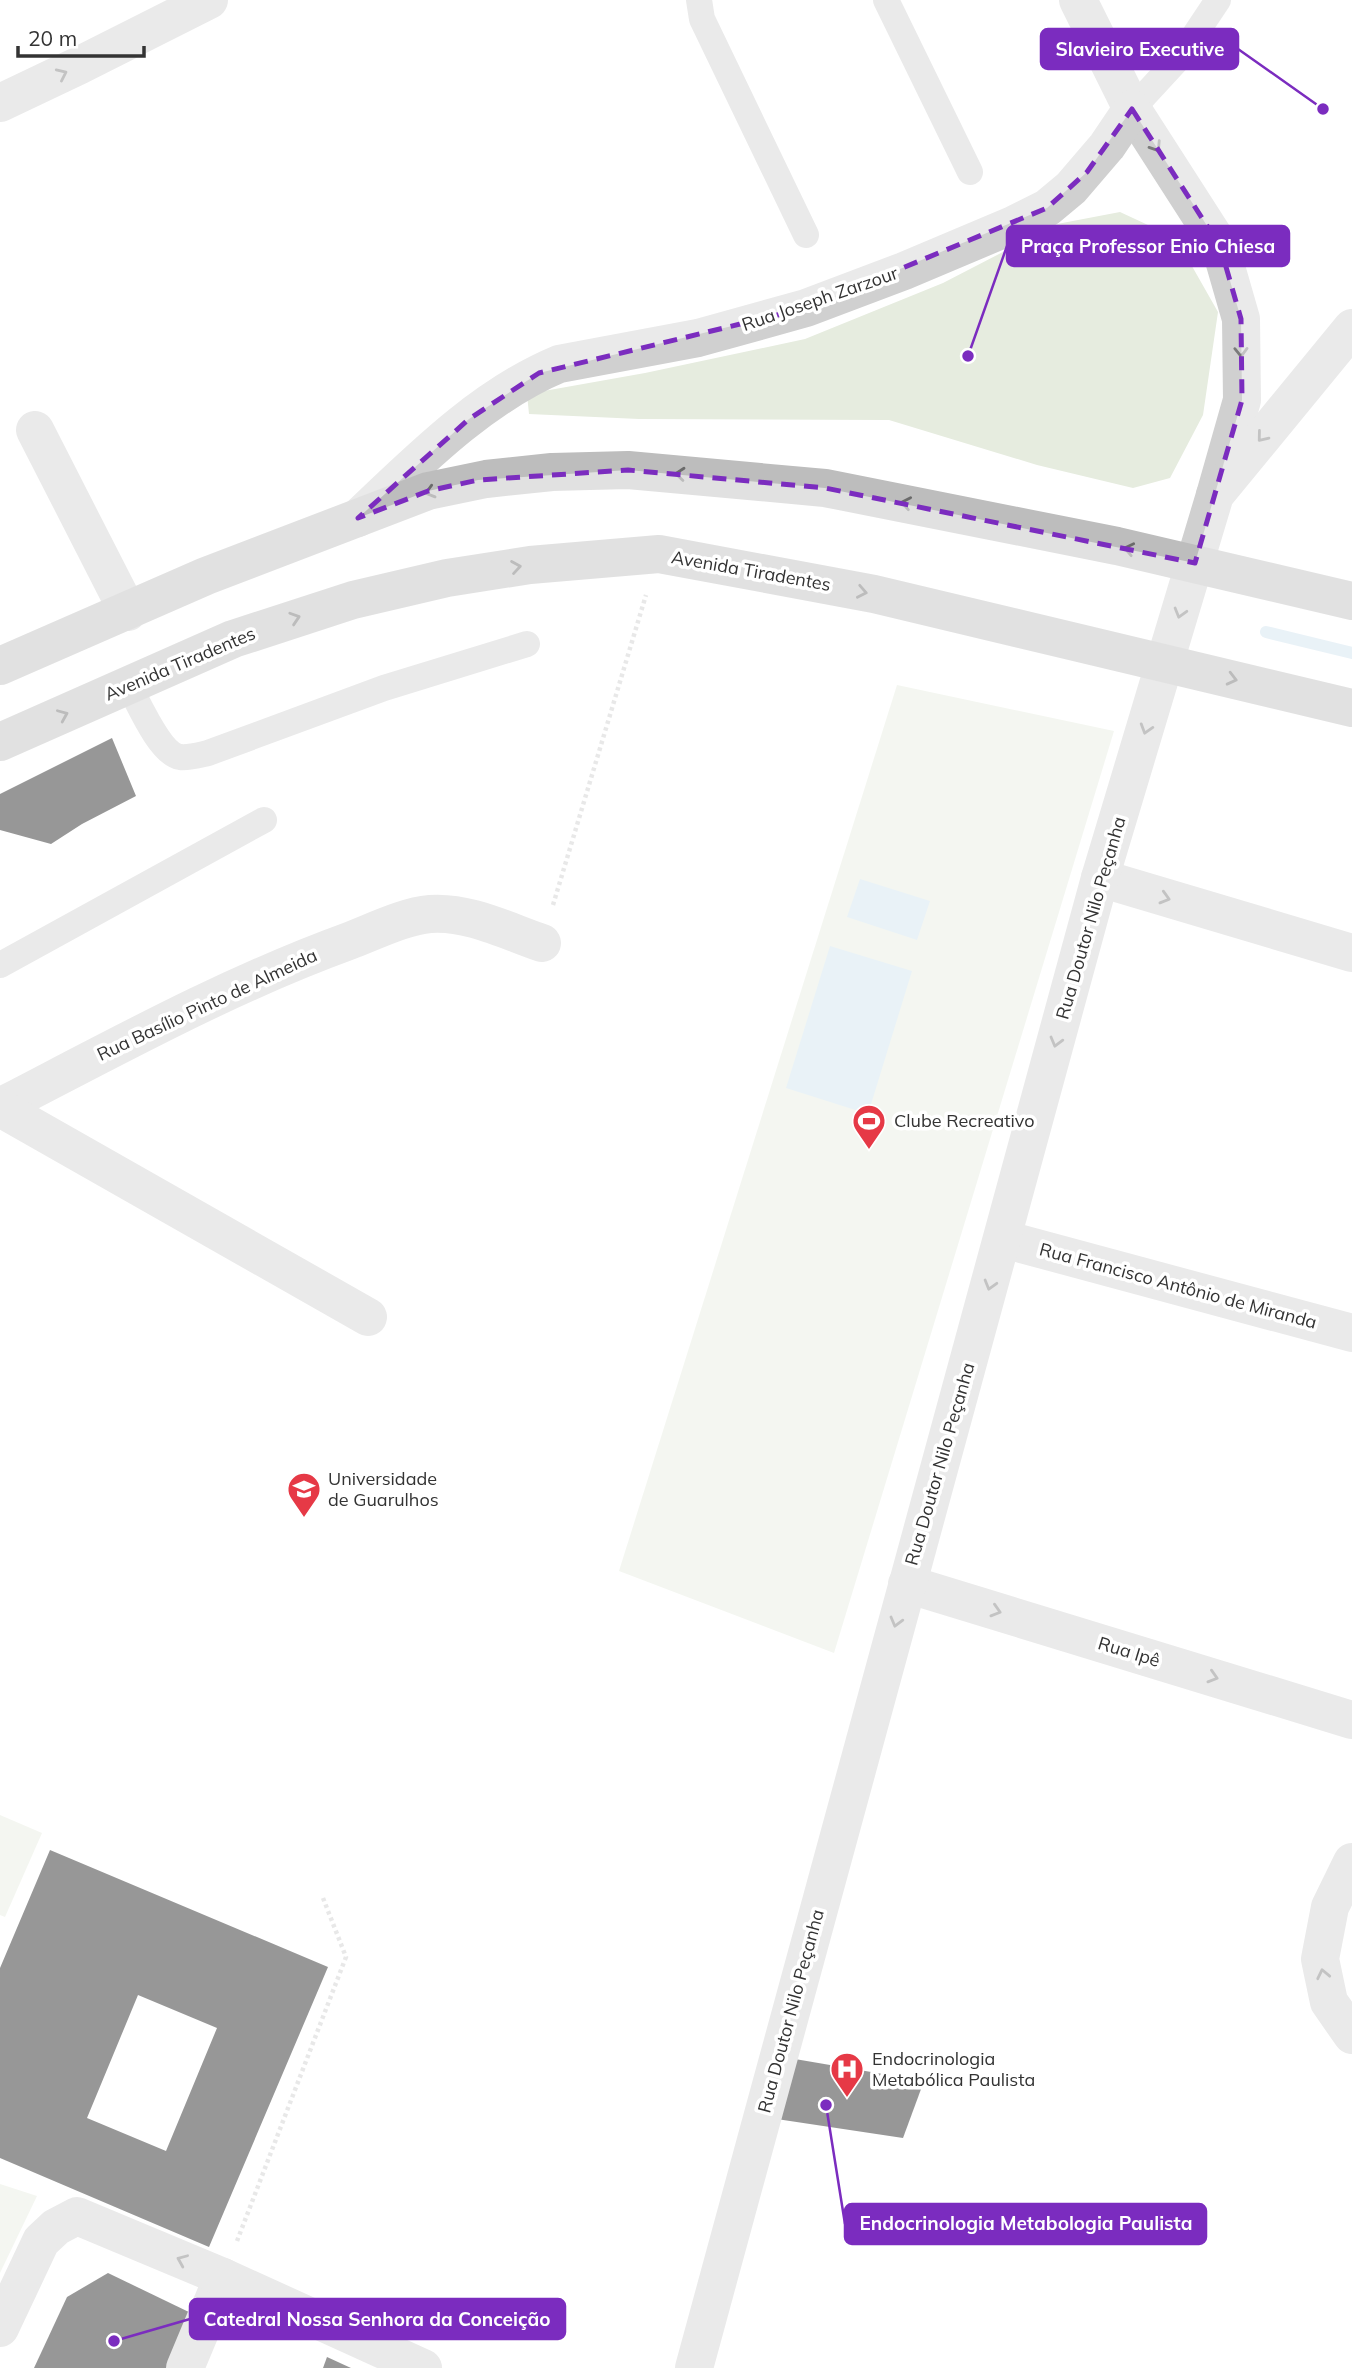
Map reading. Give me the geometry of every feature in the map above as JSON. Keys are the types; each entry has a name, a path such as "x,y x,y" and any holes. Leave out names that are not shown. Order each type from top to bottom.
{"main road":[{"path":"0,666 206,576 428,491 486,479 552,472 628,470 825,488 1195,563 1352,601"},
{"name":"Avenida Tiradentes","path":"0,742 233,639 353,600 447,578 530,565 659,554 874,594 1352,708"}],"street":[{"path":"0,103 209,0"},
{"name":"Rua Doutor Nilo Peçanha","path":"694,2368 1100,878 1166,664 1242,400 1241,319 1220,246 1132,109 1077,0"},
{"name":"Rua Joseph Zarzour","path":"358,518 469,419 515,386 559,364 698,338 807,308 904,271 1047,208 1087,172 1132,109"},
{"path":"1215,495 1352,328"},
{"path":"469,419 466,440 486,479"},
{"path":"35,430 128,612"},
{"path":"1100,878 1352,953"},
{"name":"Rua Basílio Pinto de Almeida","path":"0,1107 155,1027 292,962 408,920 429,914 459,916 542,943"},
{"path":"0,1107 368,1317"},
{"name":"Rua Francisco Antônio de Miranda","path":"1003,1239 1352,1333"},
{"name":"Rua Ipê","path":"907,1584 1352,1720"},
{"path":"1352,1862 1330,1907 1320,1959 1329,2002 1352,2035"},
{"path":"0,2328 41,2241 56,2227 77,2216 223,2277 423,2368"},
{"path":"185,2368 223,2277"}],"lane":[{"path":"699,0 702,19 806,235"},
{"path":"886,0 970,172"},
{"path":"1132,109 1180,57 1218,0"},
{"path":"129,686 163,748 178,757 188,757 208,753 384,688 527,644"},
{"path":"0,965 264,820"}],"path":[{"path":"542,943 659,554"},
{"path":"223,2277 346,1957 323,1898"}],"highlighted area":[{"path":"1132,109 1220,246 1241,319 1242,400 1195,563 825,488 628,470 478,480 428,491 358,518 469,419 539,373 806,308 1047,208 1087,172"}],"shaded area":[{"path":"1120,212 1176,238 1218,312 1203,415 1170,478 1133,488 1037,465 889,420 639,419 529,414 527,394 645,373 805,339 943,283 1057,224"},
{"name":"Clube Recreativo","path":"897,685 1114,731 834,1653 619,1571"},
{"path":"0,1815 42,1833 5,1917 0,1915"},
{"path":"0,2184 37,2196 0,2273"}],"water":[{"path":"860,879 930,901 917,940 847,917"},
{"path":"830,946 912,971 868,1114 786,1088"}],"building":[{"path":"112,738 136,796 82,824 51,844 0,830 0,794"},
{"path":"50,1850 328,1967 209,2247 0,2158 0,1968","holes":["138,1995 217,2028 166,2151 87,2118"]},
{"name":"Endocrinologia Metabólica Paulista","path":"789,2058 924,2081 903,2138 770,2118"},
{"path":"108,2273 193,2314 169,2368 34,2368 67,2297"},
{"path":"327,2357 351,2368 323,2368"}],"waterway":[{"path":"1266,632 1352,653"}],"place":[{"name":"Slavieiro Executive","path":"1323,109"},
{"name":"Praça Professor Enio Chiesa","path":"968,356"},
{"name":"Clube Recreativo","path":"869,1151"},
{"name":"Universidade de Guarulhos","path":"304,1519"},
{"name":"Endocrinologia Metabólica Paulista","path":"847,2099"},
{"name":"Endocrinologia Metabologia Paulista","path":"826,2105"},
{"name":"Catedral Nossa Senhora da Conceição","path":"114,2341"}]}
